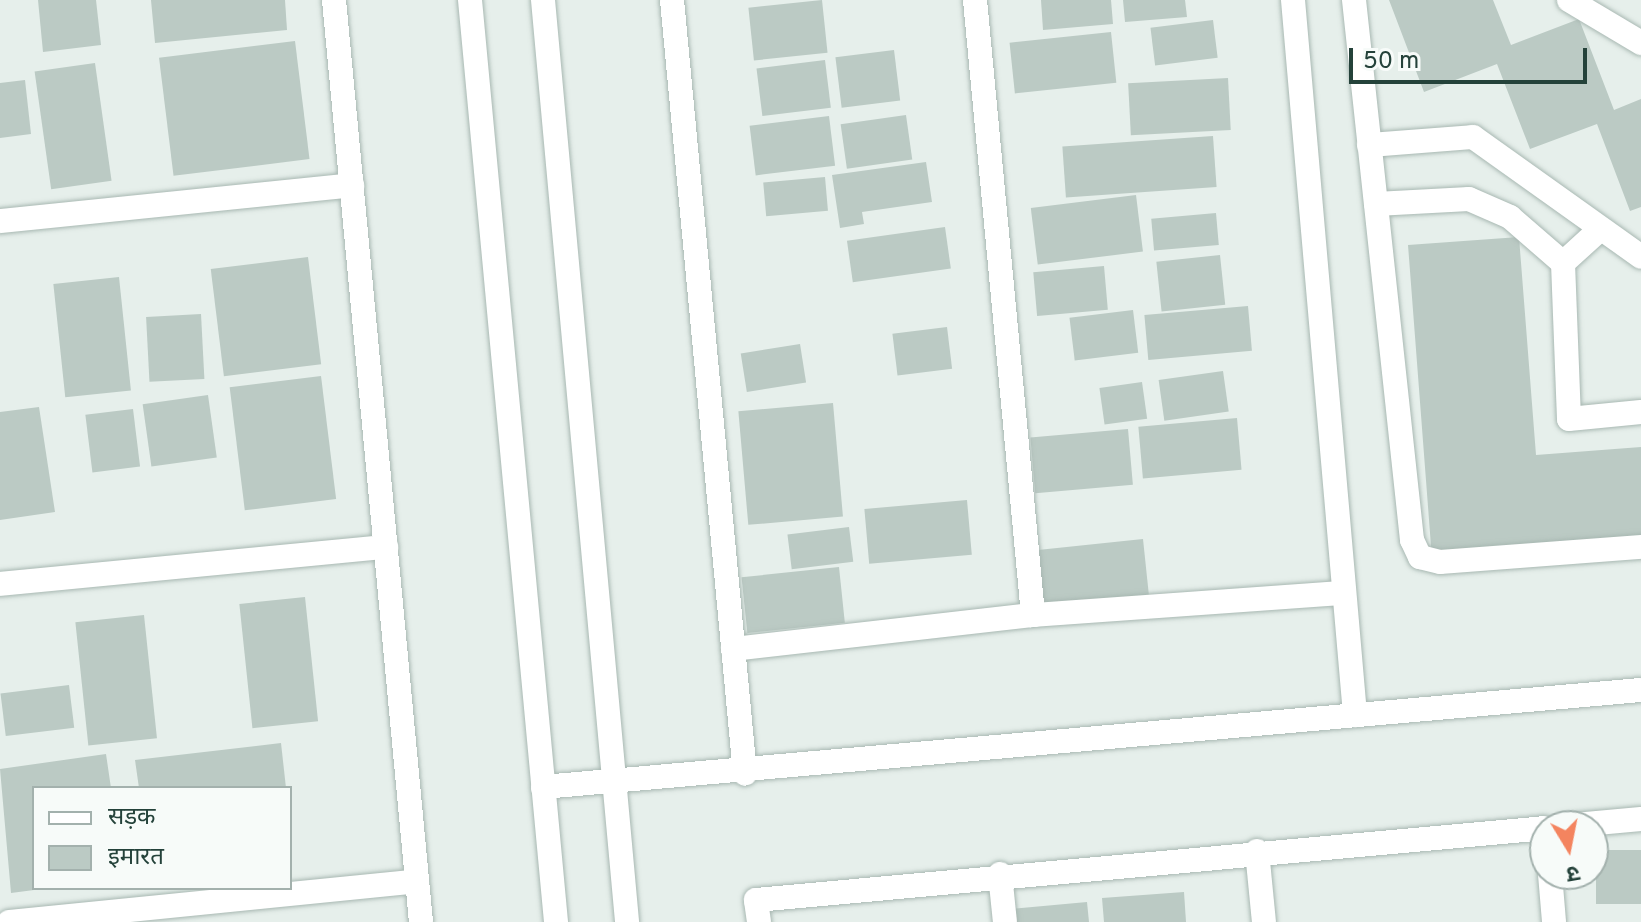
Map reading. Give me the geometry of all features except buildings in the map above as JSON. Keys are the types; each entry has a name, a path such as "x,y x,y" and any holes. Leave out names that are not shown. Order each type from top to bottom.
{"street":[{"path":"334,0 421,922"},
{"path":"470,0 556,922"},
{"path":"543,0 627,922"},
{"path":"672,0 745,774"},
{"path":"975,0 1033,615"},
{"path":"1293,0 1355,715"},
{"path":"1354,0 1412,540 1420,557 1440,562 1641,547"},
{"path":"1569,0 1641,43"},
{"path":"1369,145 1473,137 1598,231 1641,257"},
{"path":"0,221 352,185"},
{"path":"1376,204 1469,199 1510,217 1563,263 1569,419 1641,412"},
{"path":"1563,263 1598,231"},
{"path":"0,584 386,547"},
{"path":"733,649 1033,615 1343,593"},
{"path":"543,787 614,780 745,774 1641,690"},
{"path":"1609,822 1641,819"},
{"path":"759,922 756,900 1000,874 1529,829"},
{"path":"1257,851 1264,922"},
{"path":"1000,874 1005,922"},
{"path":"9,922 417,881"},
{"path":"1551,890 1554,922"}]}
